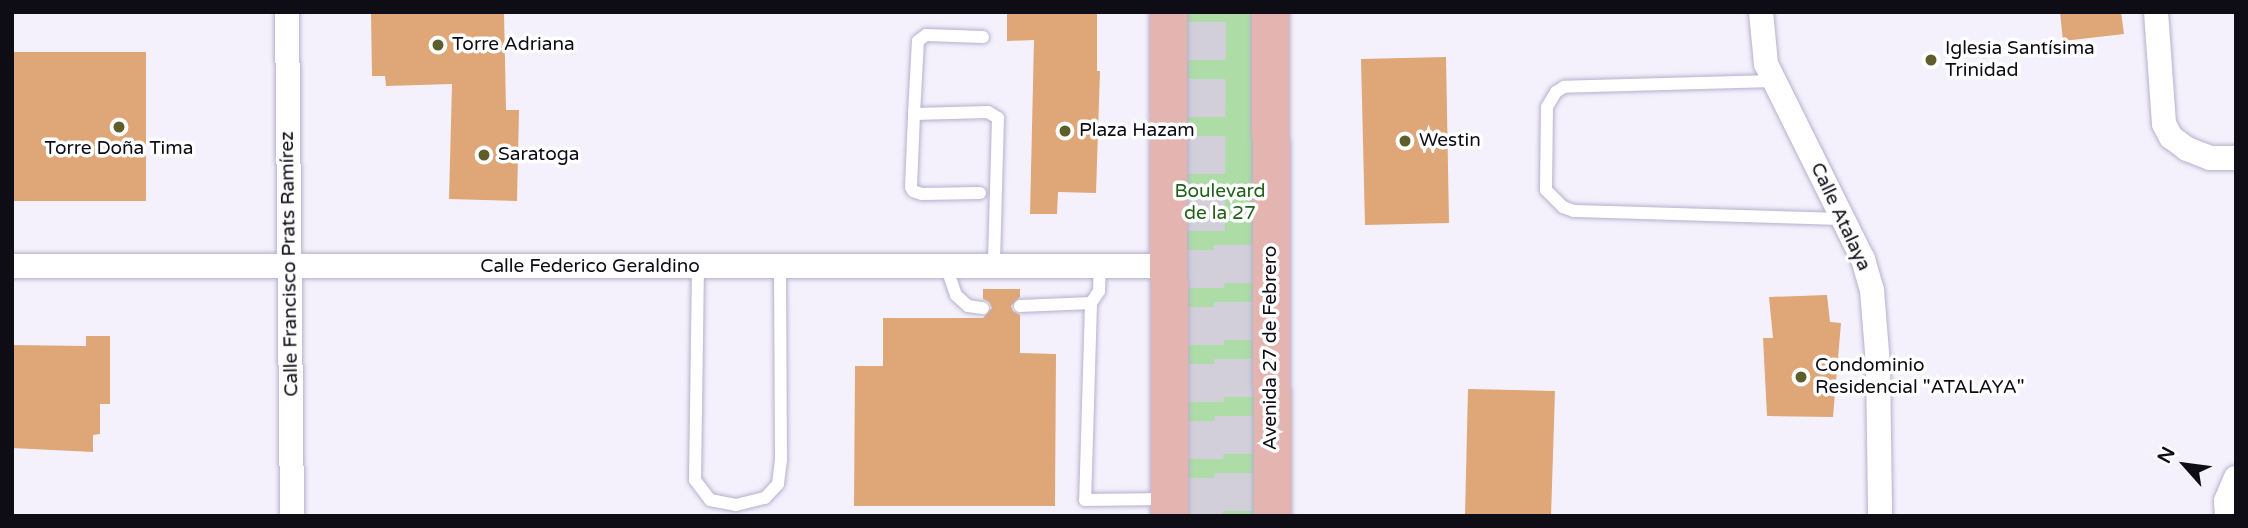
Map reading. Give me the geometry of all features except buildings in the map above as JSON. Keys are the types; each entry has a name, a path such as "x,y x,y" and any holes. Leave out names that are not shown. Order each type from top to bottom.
{"main road":[{"path":"1168,12 1169,508"},
{"name":"Avenida 27 de Febrero","path":"1270,12 1272,516"}],"street":[{"name":"Calle Francisco Prats Ramírez","path":"287,12 292,516"},
{"name":"Calle Atalaya","path":"1761,12 1766,64 1863,259 1873,298 1878,365 1880,516"},
{"path":"2156,12 2164,124 2171,137 2187,149 2210,158 2236,158"},
{"name":"Calle Federico Geraldino","path":"12,266 290,268 1168,265"},
{"path":"2227,516 2226,501 2236,478"}],"lane":[{"path":"980,193 922,194 913,191 914,114 918,41 926,35 983,37"},
{"path":"1774,81 1564,87 1556,92 1547,107 1546,190 1563,207 1574,211 1844,219"},
{"path":"914,114 988,111 998,118 995,265"},
{"path":"1100,265 1099,291 1091,303 1085,500 1169,508"},
{"path":"946,266 956,295 968,306 983,308"},
{"path":"698,267 695,480 710,500 736,505 765,498 778,484 780,267"},
{"path":"1020,306 1091,303"}],"green space":[{"name":"Boulevard de la 27","path":"1179,12 1260,12 1261,516 1179,516"}],"tunnel":[{"path":"1204,516 1207,12"},
{"path":"1233,245 1234,516"}],"place":[{"name":"Torre Adriana","path":"438,45"},
{"name":"Iglesia Santísima Trinidad","path":"1931,60"},
{"name":"Torre Doña Tima","path":"119,127"},
{"name":"Plaza Hazam","path":"1065,131"},
{"name":"Westin","path":"1405,141"},
{"name":"Saratoga","path":"484,155"},
{"name":"Condominio Residencial \"ATALAYA\"","path":"1801,377"}]}
